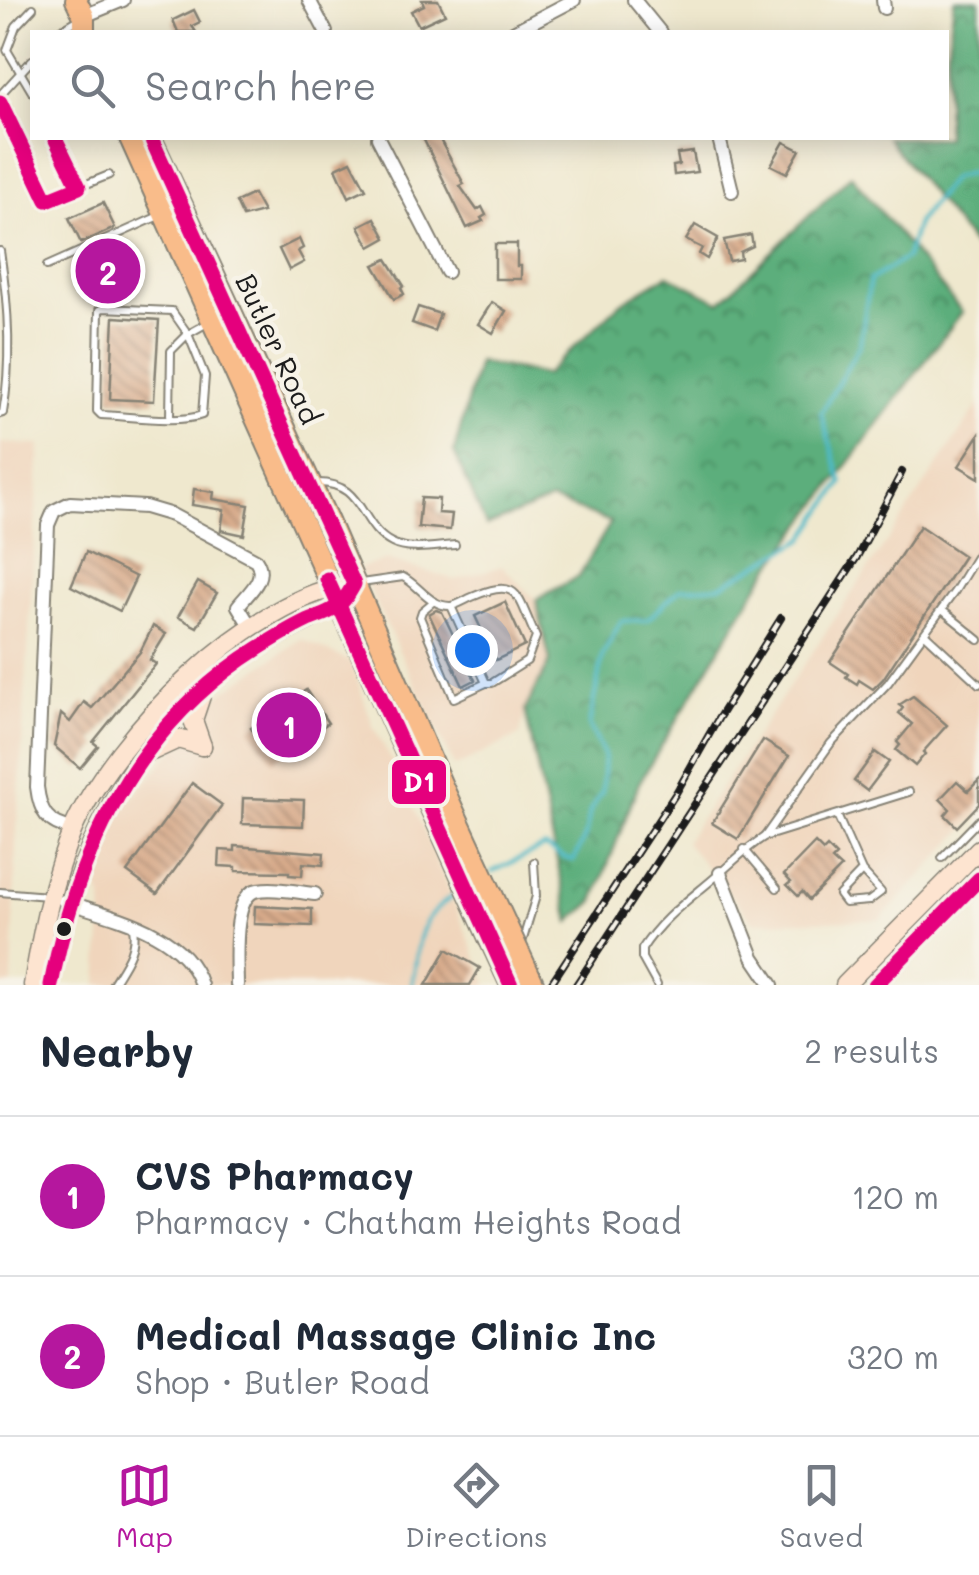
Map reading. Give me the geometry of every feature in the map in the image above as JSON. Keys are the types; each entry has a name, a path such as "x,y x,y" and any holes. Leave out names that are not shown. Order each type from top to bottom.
{"main road":[{"name":"Butler Road","path":"131,140 165,214 309,483 534,985"},
{"name":"Butler Road","path":"151,140 335,596 509,985"},
{"path":"51,985 83,860 101,821 145,755 175,716 207,684 310,619 354,584"},
{"path":"33,985 50,896 73,829 113,764 158,707 222,647 306,596 335,596"},
{"path":"145,755 178,738 202,746 193,720 207,684"},
{"path":"845,985 979,849"},
{"path":"875,985 979,879"}],"street":[{"path":"82,16 123,0"},
{"path":"309,0 325,30"},
{"path":"517,30 574,0"},
{"path":"634,0 658,30"},
{"path":"379,140 447,272"},
{"path":"719,140 732,191"},
{"path":"73,829 51,822 42,812 37,786 48,525 54,511 70,502 159,510 256,560 260,566 259,580 238,606 252,630"},
{"path":"720,873 746,943 772,985"},
{"path":"237,985 240,907 246,895 260,889 315,894"},
{"path":"50,896 168,941 197,972 201,985"}],"lane":[{"path":"30,89 7,50 16,26 33,8"},
{"path":"60,30 82,16"},
{"path":"30,63 0,98 42,196 47,200 109,174"},
{"path":"57,140 79,187"},
{"path":"47,266 165,214"},
{"path":"0,251 7,290 10,371 0,414"},
{"path":"99,310 172,311 188,334 204,370 202,415 197,418 98,413 99,310"},
{"path":"170,417 170,351 188,334 222,318"},
{"path":"309,483 329,482 346,490 391,543 405,547 455,545"},
{"path":"764,837 831,743 888,683 979,552"},
{"path":"354,584 403,577 434,601 451,606 496,586 507,588 516,594 536,637 527,661 492,683 454,698 420,617 434,601"},
{"path":"451,606 486,683"},
{"path":"942,610 979,640"},
{"path":"924,634 979,684"},
{"path":"657,985 642,958 642,949 671,913 744,849 764,837 910,792"},
{"path":"836,814 862,871 880,892 869,901 846,903 839,896 862,871"},
{"path":"942,858 979,820"},
{"path":"744,849 777,888"},
{"path":"509,985 536,896 534,862"},
{"path":"0,892 50,896"},
{"path":"112,985 132,951 132,926"}],"shaded area":[{"path":"979,404 979,814 880,920 754,922 685,842"},
{"path":"0,443 40,445 16,845 12,985 0,985"},
{"path":"388,560 455,580 502,566 536,600 550,662 525,710 520,735 455,767 359,568"},
{"path":"301,639 351,662 373,726 405,786 488,985 98,985 103,900 91,874 102,842 129,802 201,718 205,705"}],"green space":[{"path":"954,0 979,0 979,253 889,140 949,140 949,39"},
{"path":"851,175 962,312 762,579 639,783 594,901 570,922 525,710 550,661 536,600 579,576 611,522 551,500 486,526 454,452 478,362 545,375 621,303 668,275 720,302"}],"building":[{"path":"422,0 438,0 445,14 419,26 411,11 424,5"},
{"path":"194,10 200,22 192,26 195,30 177,30 173,20"},
{"path":"424,140 440,140 464,184 460,186 477,210 482,207 486,215 481,218 483,221 467,228"},
{"path":"784,142 800,150 787,173 771,165"},
{"path":"693,152 697,172 674,175 673,166 679,165 677,154"},
{"path":"351,161 366,189 349,197 336,168"},
{"path":"253,194 263,212 243,217 236,202"},
{"path":"103,203 115,228 81,243 69,218"},
{"path":"375,218 386,238 370,247 359,226"},
{"path":"695,225 718,238 707,259 699,254 702,248 686,240"},
{"path":"751,235 753,246 740,252 741,259 729,261 724,240"},
{"path":"299,239 303,248 298,251 304,262 289,270 279,249"},
{"path":"495,244 517,244 521,279 495,279"},
{"path":"129,256 127,287 83,285 88,259"},
{"path":"387,259 404,286 404,294 394,299 374,265"},
{"path":"492,302 506,311 493,333 478,324"},
{"path":"418,307 440,314 434,331 412,323"},
{"path":"114,317 159,320 154,401 110,399"},
{"path":"979,435 979,478 959,466"},
{"path":"194,489 214,492 213,499 249,505 244,535 221,530 224,510 192,505"},
{"path":"421,498 439,499 438,513 452,514 450,530 418,527"},
{"path":"920,526 964,556 883,679 873,689 859,680 857,684 830,662"},
{"path":"86,552 136,577 120,611 71,586"},
{"path":"198,582 217,593 197,627 178,617"},
{"path":"505,602 525,646 496,660 475,616"},
{"path":"442,612 475,680 463,686 429,614"},
{"path":"153,626 166,634 150,660 156,664 93,742 98,746 80,768 54,746 61,714 70,722 84,702 92,708 140,652"},
{"path":"306,690 328,723 273,761 251,728"},
{"path":"913,696 947,725 915,766 896,750 900,745 897,742 912,724 899,713 903,708 899,705"},
{"path":"763,740 789,756 738,839 712,823"},
{"path":"875,752 889,762 867,791 854,781"},
{"path":"979,780 979,804 957,827 945,815 950,809 940,799 957,781 968,791"},
{"path":"192,783 222,805 157,894 127,872"},
{"path":"243,798 304,800 303,826 242,824"},
{"path":"815,843 823,851 827,847 836,856 832,860 841,868 809,900 787,885 791,882 784,875"},
{"path":"235,846 324,853 323,865 303,863 302,876 219,866 220,850 235,851"},
{"path":"255,906 312,909 312,926 254,924"},
{"path":"447,949 480,968 470,985 426,985"}],"waterway":[{"path":"492,872 543,847 574,860 585,837 590,811 602,792 604,755 589,725 603,654 621,621 647,620 680,589 720,586 804,539 842,483 821,413 860,344 870,280 906,258 917,223 952,178 979,170"},
{"path":"412,985 426,922 458,893"}],"railway":[{"path":"576,985 857,557 902,472"},
{"path":"550,985 676,793 781,618"}],"transit line":[{"name":"D1","path":"0,102 47,200 79,187 56,140"},
{"name":"D1","path":"51,985 76,890 93,845 139,762 203,690 266,643 335,608 354,584 152,140"},
{"name":"D1","path":"327,579 511,985"},
{"name":"D1","path":"875,985 979,879"}],"place":[{"name":"Medical Massage Clinic Inc","path":"108,271"},
{"name":"CVS Pharmacy","path":"289,725"}]}
